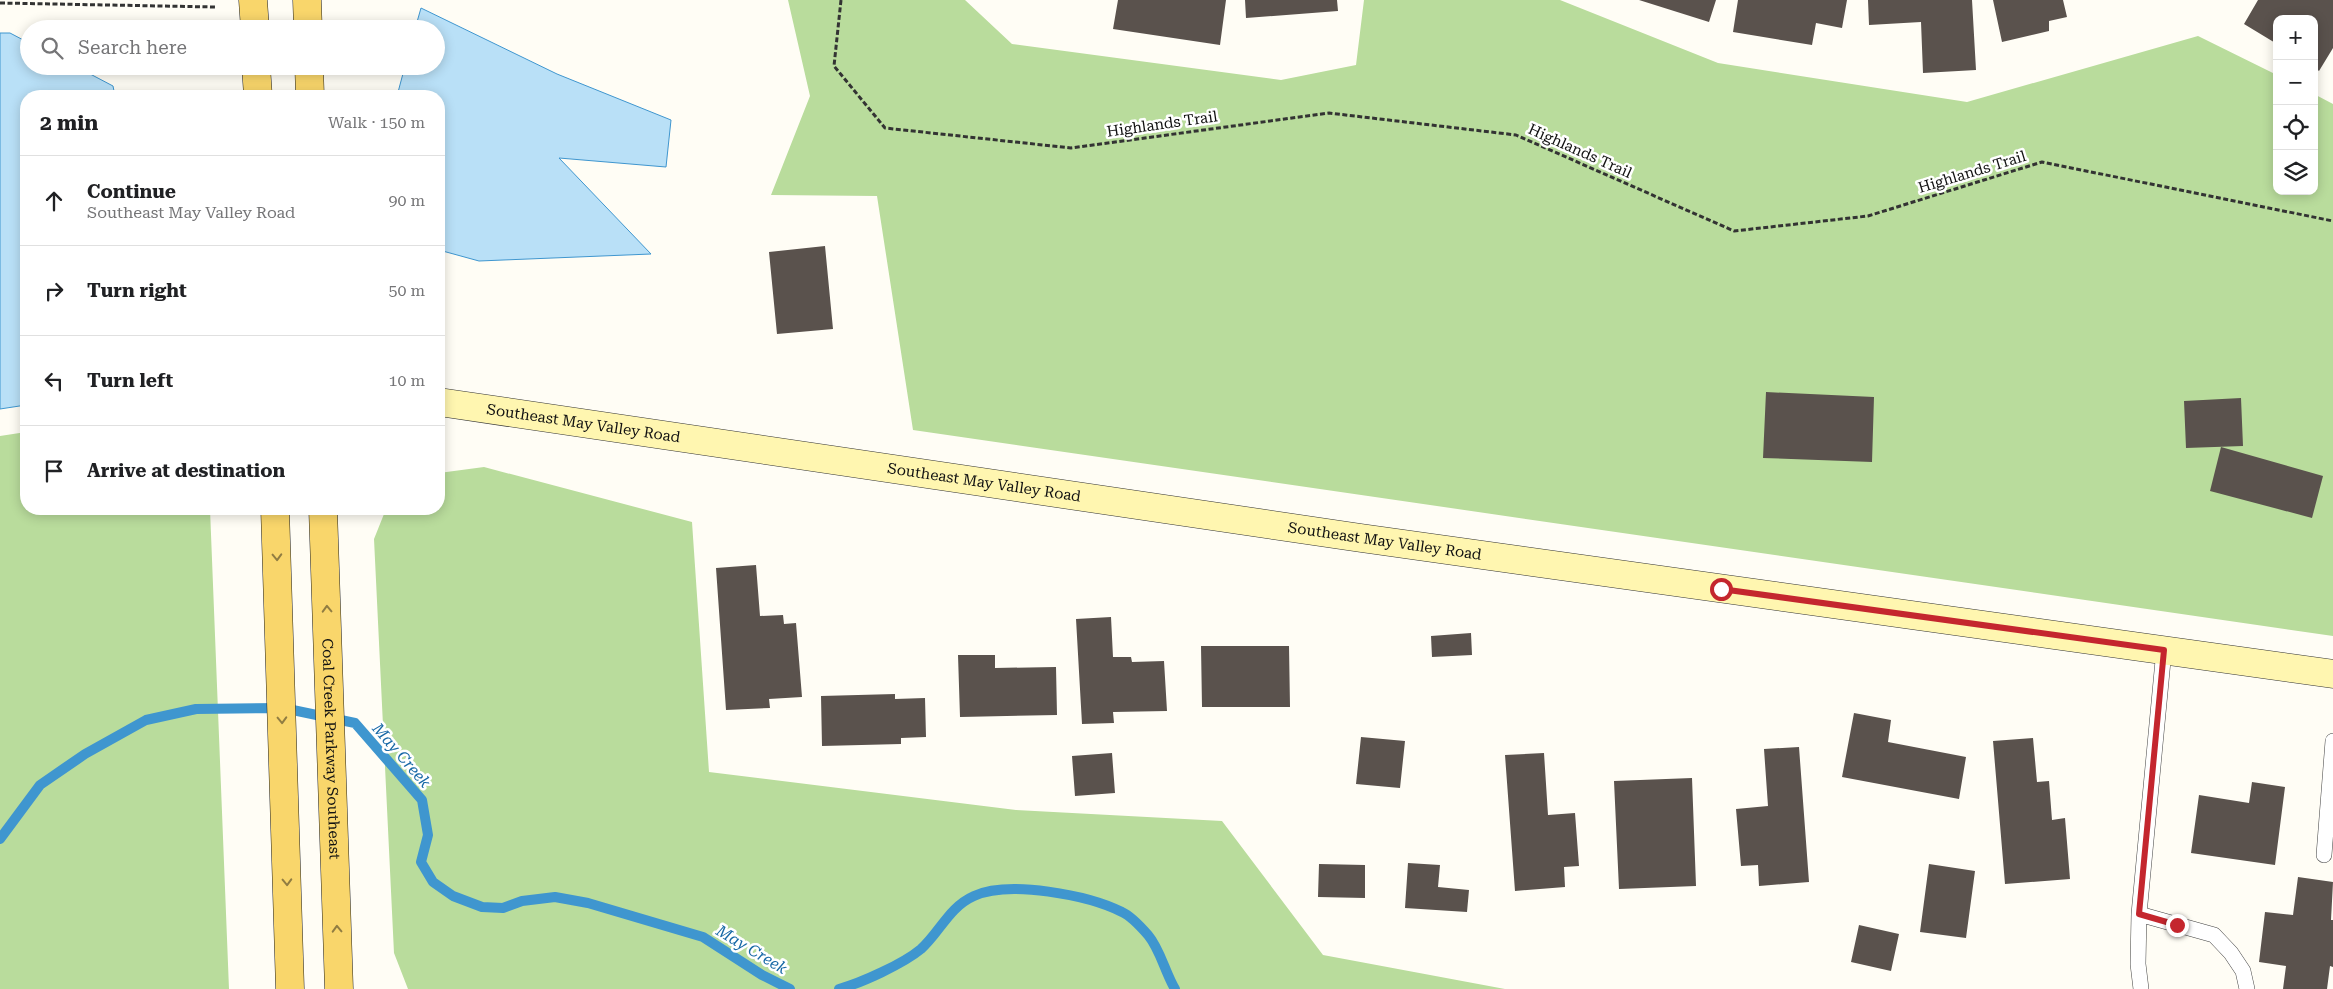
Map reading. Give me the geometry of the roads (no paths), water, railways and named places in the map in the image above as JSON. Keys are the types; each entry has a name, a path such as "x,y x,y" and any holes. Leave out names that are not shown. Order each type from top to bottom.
{"main road":[{"path":"253,0 254,20"},
{"path":"307,0 308,20"},
{"path":"257,75 258,90"},
{"path":"309,75 310,90"},
{"path":"276,515 290,989"},
{"name":"Coal Creek Parkway Southeast","path":"323,515 339,983"}],"street":[{"name":"Southeast May Valley Road","path":"445,403 1352,537 2333,674"}],"lane":[{"path":"2142,989 2138,964 2139,914 2164,650"},
{"path":"2324,855 2333,741"},
{"path":"2139,914 2214,935 2231,953 2242,971 2247,989"}],"water":[{"path":"421,8 557,74 671,120 666,167 559,158 651,254 479,261 445,252 445,90 399,90 403,75 445,75 445,20 418,20"},
{"path":"0,33 10,33 20,38 20,75 92,75 113,86 114,90 20,90 20,406 0,409"}],"waterway":[{"name":"May Creek","path":"0,839 40,785 85,754 146,720 196,709 283,708 355,723 422,800 428,835 421,862 433,882 453,896 482,907 503,908 522,901 555,897 588,903 703,937 762,975 790,989"},
{"name":"May Creek","path":"839,989 881,972 913,955 928,942 951,913 965,901 989,891 1007,889 1069,895 1107,906 1125,914 1148,935 1175,989"}]}
